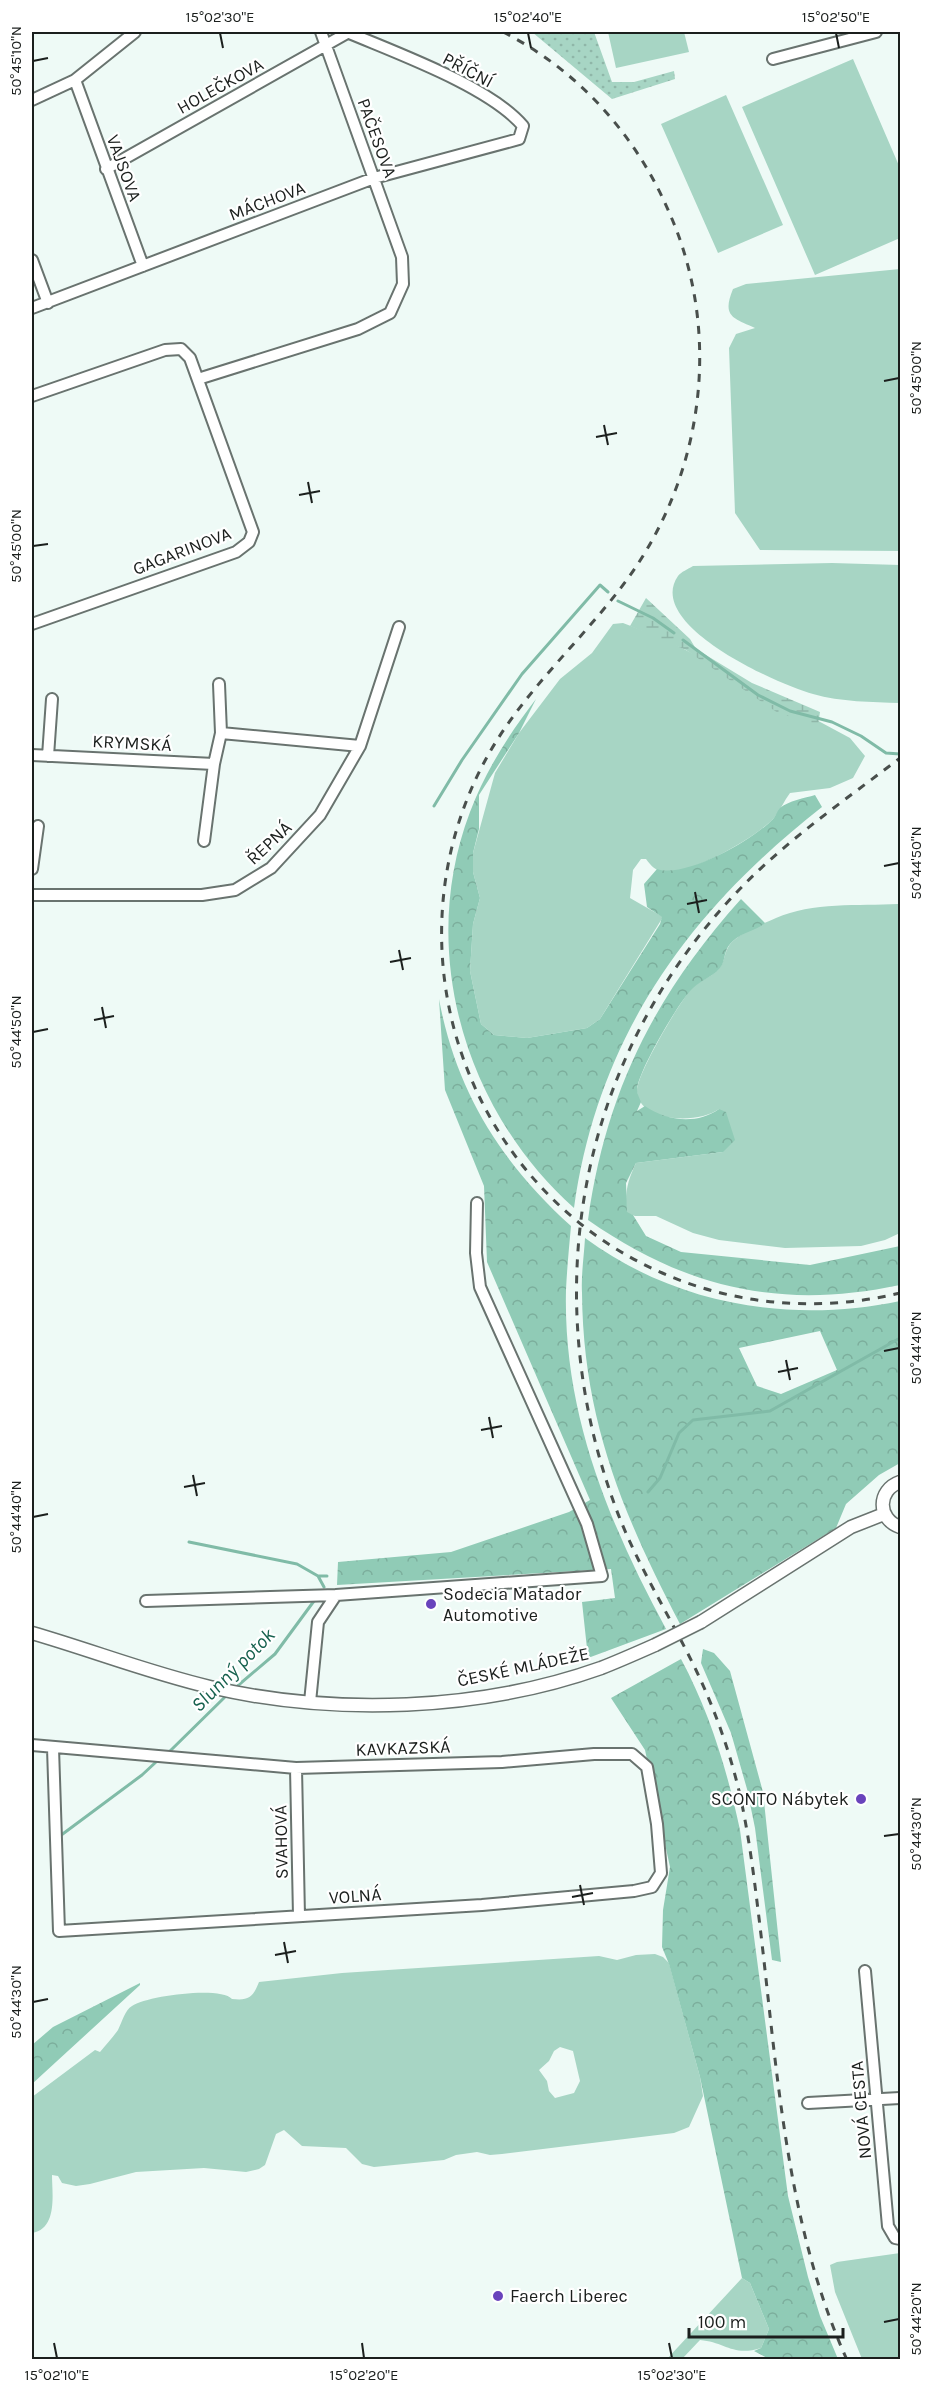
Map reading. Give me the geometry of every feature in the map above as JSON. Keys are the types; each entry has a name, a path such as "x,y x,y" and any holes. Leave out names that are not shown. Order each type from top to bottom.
{"street":[{"path":"32,100 75,80 135,32"},
{"name":"PAČESOVA","path":"198,380 358,328 390,313 403,285 402,257 321,32"},
{"name":"HOLEČKOVA","path":"106,169 348,32"},
{"name":"PŘÍČNÍ","path":"348,32 462,83 512,114 523,126 519,139"},
{"path":"773,59 876,32"},
{"name":"VAJSOVA","path":"75,80 143,266"},
{"name":"MÁCHOVA","path":"32,308 374,178 519,139"},
{"path":"32,260 48,303"},
{"name":"GAGARINOVA","path":"32,396 165,350 181,349 190,358 253,532 249,542 236,552 32,624"},
{"name":"ŘEPNÁ","path":"32,896 202,895 235,890 271,868 320,815 360,746 399,627"},
{"path":"204,841 214,764 221,733 219,684"},
{"path":"48,756 52,699"},
{"path":"221,733 360,746"},
{"name":"KRYMSKÁ","path":"32,755 214,764"},
{"path":"32,869 38,826"},
{"path":"146,1601 336,1595 602,1576 587,1524 480,1287 476,1253 477,1203"},
{"path":"900,1482 885,1493 882,1503 884,1514 889,1521 900,1527"},
{"name":"ČESKÉ MLÁDEŽE","path":"32,1633 218,1688 246,1694 310,1702 402,1704 449,1701 548,1683 600,1668 655,1645 701,1622 851,1527 884,1514"},
{"path":"310,1702 318,1622 336,1595"},
{"name":"KAVKAZSKÁ","path":"32,1745 296,1768 502,1762 594,1754 633,1754 647,1767 657,1824 661,1873 652,1887"},
{"name":"VOLNÁ","path":"53,1748 59,1931 482,1905 634,1891 652,1887"},
{"name":"SVAHOVÁ","path":"296,1768 299,1916"},
{"name":"NOVÁ CESTA","path":"865,1971 888,2226 895,2238 900,2240"},
{"path":"808,2103 900,2098"}],"green space":[{"path":"532,32 594,32 612,82 634,82 674,71 675,79 612,99"},
{"path":"608,32 684,32 689,52 616,68"},
{"path":"853,59 900,168 900,238 815,275 742,107"},
{"path":"726,95 783,225 718,253 661,124"},
{"path":"900,269 900,551 760,550 735,513 729,348 736,334 755,328 731,315 729,305 733,289 746,284"},
{"path":"832,563 900,565 900,703 834,699 773,679 720,650 697,632 680,614 673,595 678,576 693,566"},
{"path":"646,598 690,639 696,649 752,683 820,712 818,725 778,713 686,650 630,626"},
{"path":"623,623 667,640 850,738 865,756 853,778 830,788 790,793 775,817 763,828 705,862 690,868 664,872 654,868 646,859 641,859 633,870 630,898 663,917 600,1019 587,1028 527,1038 494,1035 481,1024 470,971 473,924 480,898 473,872 473,853 495,773 519,733 560,679 592,653 613,624"},
{"path":"536,699 519,733 479,795 479,829 473,853 473,872 480,898 473,924 470,971 481,1024 494,1035 527,1038 587,1028 600,1019 660,924 662,917 647,907 644,884 657,869 669,871 684,868 718,856 763,828 774,818 780,808 792,802 815,795 822,807 774,847 730,890 691,935 657,982 628,1033 604,1088 586,1146 574,1208 536,1169 504,1125 479,1077 461,1026 451,973 449,919 455,865 470,812 499,753"},
{"path":"741,899 765,923 733,941 719,969 687,995 652,1052 637,1089 641,1102 637,1111 645,1106 662,1115 682,1119 701,1117 719,1109 726,1112 735,1140 723,1152 636,1163 626,1183 627,1212 633,1215 646,1236 681,1252 810,1265 900,1246 900,1285 857,1292 815,1295 776,1294 737,1288 662,1263 625,1244 588,1220 607,1129 639,1047 683,972 710,935"},
{"path":"898,904 900,907 900,1233 885,1240 861,1246 785,1248 719,1240 693,1233 656,1216 635,1216 627,1213 627,1187 636,1163 723,1152 719,1109 698,1117 672,1118 648,1110 641,1102 637,1092 650,1056 678,1008 692,988 718,970 732,942 741,935 776,918 805,909"},
{"path":"439,999 457,1064 485,1123 523,1177 571,1226 566,1290 567,1336 572,1380 581,1424 609,1508 626,1549 666,1629 588,1658 582,1602 615,1598 611,1569 337,1585 338,1562 451,1552 569,1512 590,1500 487,1262 484,1186 445,1090"},
{"path":"585,1238 620,1261 657,1279 696,1293 736,1303 776,1309 818,1310 859,1308 900,1301 900,1463 879,1475 846,1504 836,1528 680,1624 659,1584 624,1505 598,1424 584,1339 582,1272","holes":["820,1331 837,1370 781,1394 757,1386 739,1348"]},
{"path":"703,1649 714,1653 730,1671 763,1792 781,1962 772,1960 755,1828 747,1789 731,1733 701,1663"},
{"path":"681,1659 701,1700 716,1742 740,1830 788,2196 808,2277 820,2316 838,2359 769,2359 754,2351 761,2348 769,2329 750,2283 742,2278 700,2077 669,1964 662,1947 663,1910 670,1867 645,1750 611,1698"},
{"path":"655,1954 663,1957 669,1963 703,2096 689,2127 674,2133 502,2154 490,2155 477,2152 456,2155 444,2160 374,2167 362,2164 346,2148 302,2146 284,2130 276,2134 265,2165 246,2172 204,2168 136,2172 76,2186 62,2183 58,2176 52,2175 53,2200 50,2218 40,2230 32,2233 32,2097 95,2050 100,2052 118,2030 130,2008 140,2002 167,1996 199,1993 213,1993 232,1999 243,1999 250,1997 259,1982 342,1973 599,1956 617,1960 636,1955","holes":["560,2047 573,2051 580,2081 574,2093 555,2098 539,2070"]},
{"path":"140,1983 32,2084 32,2045 53,2027"},
{"path":"900,2253 900,2359 862,2359 835,2292 830,2265"},
{"path":"742,2278 750,2283 769,2329 761,2348 743,2351 700,2340 682,2359 666,2360"}],"waterway":[{"path":"434,806 462,760 522,674 600,585 608,592"},
{"path":"618,601 653,618 674,633"},
{"path":"683,640 758,695 790,711 832,722 861,736 886,753 900,754"},
{"name":"Slunný potok","path":"648,1492 660,1478 679,1433 693,1420 770,1411 900,1338"},
{"path":"189,1542 297,1564 318,1576"},
{"name":"Slunný potok","path":"324,1587 318,1576 327,1576"},
{"name":"Slunný potok","path":"235,1688 275,1654 314,1601"},
{"name":"Slunný potok","path":"168,1753 228,1694"},
{"name":"Slunný potok","path":"60,1836 156,1762"}],"railway":[{"path":"503,32 530,47 580,85 602,107 640,157 669,212 686,258 696,306 700,354 697,402 688,450 673,496 652,540 626,581 539,684 506,727 491,750 463,811 446,875 442,940 448,1004 466,1066 495,1125 533,1178 582,1225 617,1249 654,1269 693,1285 733,1296 774,1302 816,1304 858,1301 900,1293"},
{"path":"847,2360 826,2308 810,2254 786,2143 753,1872 740,1795 727,1747 703,1685 642,1567 614,1503 591,1422 578,1341 577,1260 587,1180 608,1103 640,1028 683,958 736,893 774,856 900,758"}],"place":[{"name":"Sodecia Matador Automotive","path":"431,1604"},
{"name":"SCONTO Nábytek","path":"861,1799"},
{"name":"Faerch Liberec","path":"498,2296"}]}
